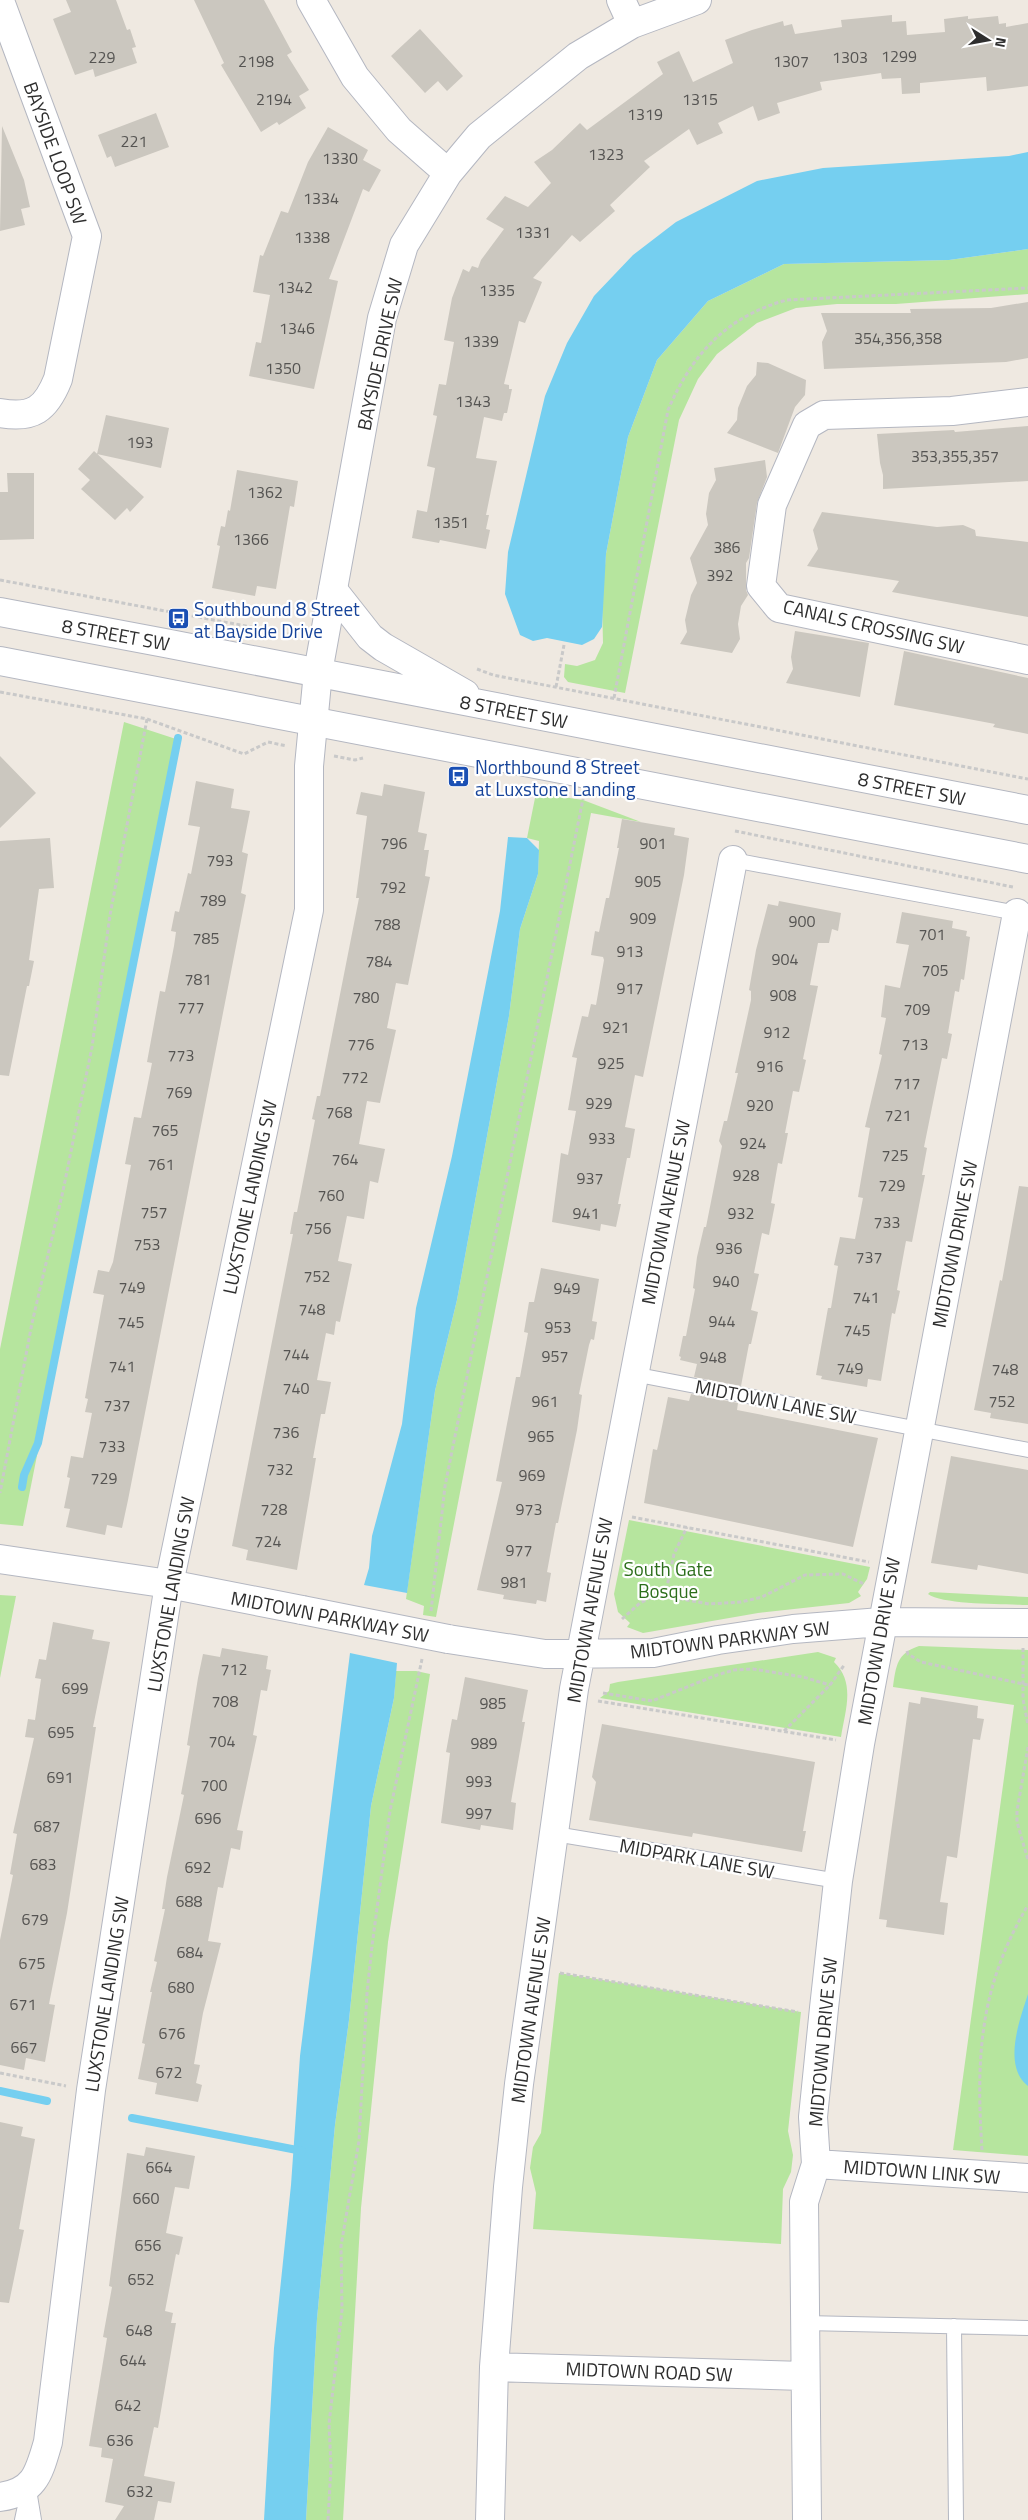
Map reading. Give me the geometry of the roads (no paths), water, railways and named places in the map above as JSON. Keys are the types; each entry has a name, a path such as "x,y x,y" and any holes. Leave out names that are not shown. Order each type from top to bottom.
{"street":[{"path":"311,0 355,77 400,130 448,172"},
{"name":"BAYSIDE DRIVE SW","path":"318,672 382,318 404,245 448,172 479,136 578,56 626,12 697,0"},
{"name":"BAYSIDE LOOP SW","path":"0,1 87,236 58,380 51,396 41,409 25,414 0,413"},
{"name":"CANALS CROSSING SW","path":"1028,402 952,411 824,415 808,425 772,505 762,586 779,608 1028,660"},
{"path":"333,590 370,638 486,706"},
{"name":"8 STREET SW","path":"0,612 1028,810"},
{"path":"0,661 1028,858"},
{"name":"LUXSTONE LANDING SW","path":"29,2488 41,2466 48,2442 91,2090 169,1584 309,910 309,766 318,672"},
{"name":"MIDTOWN AVENUE SW","path":"490,2520 494,2367 508,2187 518,2092 580,1653 733,860"},
{"name":"MIDTOWN DRIVE SW","path":"807,2520 804,2376 804,2202 816,2164 813,2117 838,1882 881,1622 1017,913"},
{"name":"MIDTOWN PARKWAY SW","path":"0,1559 169,1584 448,1639 544,1654 653,1653 784,1631 881,1622 1026,1623"},
{"name":"MIDTOWN LINK SW","path":"816,2164 1028,2178"},
{"name":"MIDTOWN ROAD SW","path":"494,2367 804,2376"},
{"path":"0,2498 15,2495 29,2488"}],"lane":[{"path":"733,860 1017,913"},
{"name":"MIDTOWN LANE SW","path":"633,1374 1028,1450"},
{"name":"MIDPARK LANE SW","path":"555,1834 838,1882"},
{"path":"804,2324 1028,2328"},
{"path":"954,2326 956,2520"},
{"path":"22,2520 29,2488"},
{"path":"29,2488 34,2520"}],"water":[{"path":"1028,152 1028,249 949,260 784,264 708,301 657,360 628,437 606,554 602,627 594,639 582,645 547,638 533,641 520,635 505,594 508,552 545,396 567,343 594,296 633,255 676,222 757,181 823,168 1009,156"},
{"path":"508,837 527,838 539,850 538,874 520,929 509,1016 457,1300 435,1391 407,1593 364,1585 369,1568 372,1536 402,1424 416,1308 452,1156 500,911"},
{"path":"350,1653 397,1663 394,1698 371,1806 349,2020 335,2125 317,2319 306,2520 264,2520 274,2348 291,2185 300,2056"},
{"path":"1028,1994 1028,2086 1020,2077 1014,2055 1015,2042"}],"waterway":[{"path":"22,1487 24,1475 38,1443 178,738"},
{"path":"0,2091 47,2101"},
{"path":"132,2118 302,2151"}],"place":[{"name":"Southbound 8 Street at Bayside Drive","path":"178,619"},
{"name":"Northbound 8 Street at Luxstone Landing","path":"459,777"}],"park label":[{"name":"South Gate Bosque","path":"668,1579"}]}
